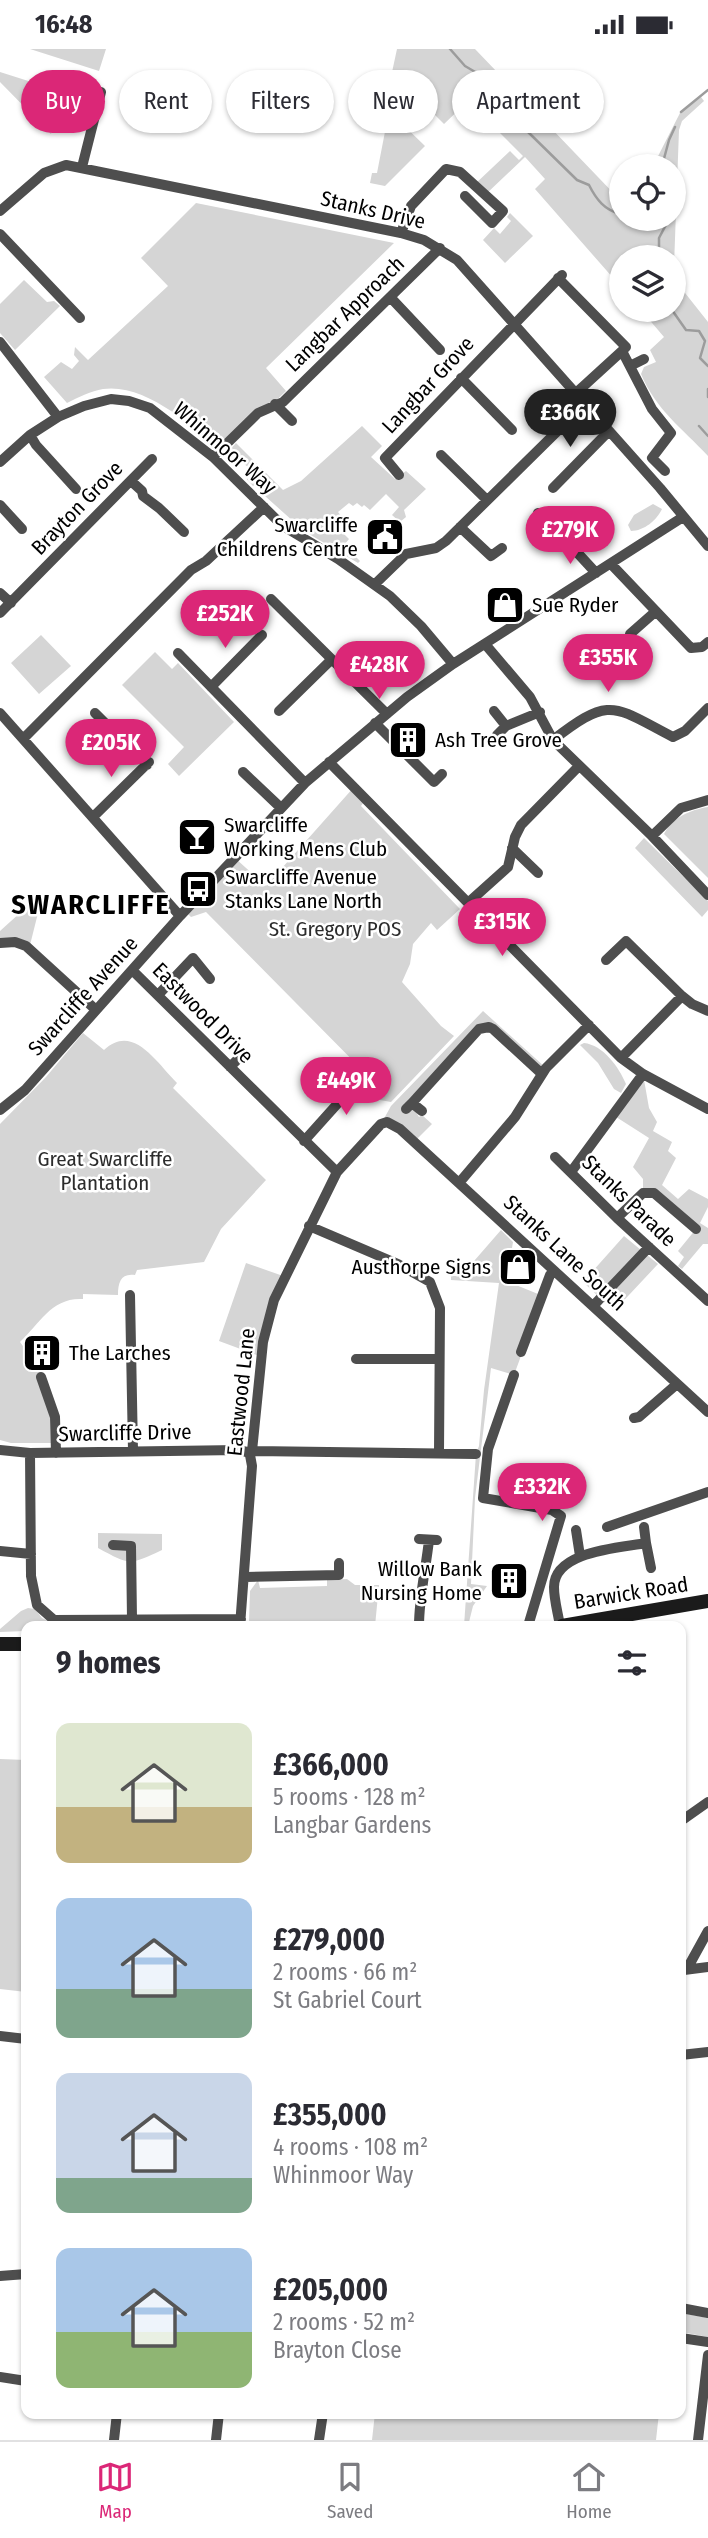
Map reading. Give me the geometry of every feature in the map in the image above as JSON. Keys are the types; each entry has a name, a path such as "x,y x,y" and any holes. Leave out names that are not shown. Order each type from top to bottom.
{"street":[{"path":"82,167 91,133"},
{"name":"Stanks Drive","path":"0,211 44,173 66,165 401,233 440,248 457,260 708,546"},
{"path":"401,233 411,206 446,169 460,172 503,211 492,223 465,196"},
{"path":"0,234 80,318"},
{"name":"Langbar Approach","path":"213,457 258,413 283,402 440,248"},
{"name":"Langbar Grove","path":"400,475 385,459 560,277 626,347 622,351"},
{"path":"391,298 440,350"},
{"path":"72,309 81,300"},
{"path":"0,342 58,417"},
{"path":"576,393 622,351 652,409 671,433 652,458 665,471"},
{"path":"630,366 644,359"},
{"path":"461,379 512,430"},
{"name":"Whinmoor Way","path":"0,462 30,435 58,417 84,406 111,399 150,408 213,457 290,531 375,584 421,626 453,664"},
{"path":"275,404 292,421"},
{"path":"375,584 406,554 436,548 585,404"},
{"path":"553,488 609,431"},
{"path":"30,435 67,471 76,489"},
{"path":"441,454 487,501"},
{"name":"Brayton Grove","path":"0,613 152,459"},
{"path":"131,481 142,491 143,496 159,507 184,532"},
{"path":"0,505 22,529"},
{"path":"23,739 191,570 206,561 264,507"},
{"path":"538,513 596,573"},
{"name":"Swarcliffe Avenue","path":"0,1110 24,1090 180,916 305,783 329,762 416,690 453,664 683,516"},
{"path":"460,527 491,556 502,548"},
{"path":"611,564 691,648 702,647 708,642"},
{"path":"0,593 11,603"},
{"path":"271,599 282,604 331,660 387,714"},
{"path":"606,651 614,657 629,644 630,634 655,612"},
{"path":"211,687 262,635"},
{"path":"485,644 522,686 540,712 553,740 652,835 708,894"},
{"path":"178,653 305,783"},
{"path":"279,711 331,660"},
{"path":"553,740 594,711 614,709 673,741 708,708"},
{"path":"494,711 506,726"},
{"path":"497,735 506,726 540,712"},
{"path":"0,713 180,916"},
{"path":"93,817 148,763 95,713"},
{"path":"375,723 434,782 442,774"},
{"path":"329,762 621,1058 643,1074 708,1109"},
{"path":"469,902 508,867 520,825 579,766"},
{"path":"243,772 281,809"},
{"path":"652,835 681,808 708,800"},
{"path":"512,848 538,873"},
{"path":"607,960 626,941 682,996 692,1004 707,1008"},
{"path":"0,943 15,942 26,946 95,1009"},
{"path":"158,995 193,958 209,979"},
{"name":"Eastwood Drive","path":"132,970 337,1172"},
{"path":"621,1058 682,996"},
{"path":"459,1183 515,1117 542,1074 589,1025"},
{"path":"422,1111 409,1106 479,1029 484,1027 493,1029 542,1074"},
{"path":"230,1067 243,1054"},
{"path":"571,1172 643,1074"},
{"path":"304,1141 339,1102 328,1088"},
{"name":"Stanks Lane South","path":"394,1123 708,1412"},
{"name":"Eastwood Lane","path":"241,1621 251,1453 266,1327 274,1300 337,1172 375,1129 381,1124 394,1123"},
{"name":"Stanks Parade","path":"555,1157 708,1301"},
{"path":"617,1218 643,1193 654,1193 696,1229"},
{"path":"309,1226 398,1264 430,1282 440,1308 439,1452"},
{"path":"594,1305 649,1247"},
{"path":"521,1352 554,1271"},
{"path":"130,1295 133,1451"},
{"path":"356,1359 439,1359"},
{"path":"514,1375 488,1449 483,1498 552,1510 561,1516 530,1621"},
{"path":"41,1377 55,1417 56,1453"},
{"path":"634,1418 639,1417 677,1384"},
{"name":"Swarcliffe Drive","path":"0,1450 30,1453 238,1450 251,1453 476,1454"},
{"path":"30,1453 31,1577 37,1605 54,1621 205,1621"},
{"path":"607,1527 708,1492"},
{"path":"643,1527 651,1568"},
{"path":"576,1530 580,1556"},
{"path":"419,1621 428,1540"},
{"path":"560,1621 554,1585 563,1565 580,1556 646,1543"},
{"path":"113,1545 131,1546 132,1619"},
{"path":"0,1551 31,1553"},
{"path":"245,1577 339,1575 339,1563"},
{"name":"Barwick Road","path":"638,1620 708,1601"},
{"path":"0,1644 21,1644"},
{"path":"686,1817 708,1802"},
{"path":"686,1967 708,1931"},
{"path":"686,1970 708,1967"},
{"path":"0,2036 21,2038"},
{"path":"686,2054 708,2052"},
{"path":"0,2276 21,2274"},
{"path":"686,2309 708,2313"},
{"path":"686,2339 708,2342"},
{"path":"698,2440 708,2355"},
{"path":"0,2377 21,2380"},
{"path":"114,2440 116,2419"},
{"path":"216,2440 218,2419"},
{"path":"319,2440 322,2419"}],"green space":[{"path":"30,49 106,49 99,70"},
{"path":"397,49 475,49 495,70 452,70 452,116 444,124 438,118 438,70 392,70"},
{"path":"0,72 21,79 21,103 0,82"},
{"path":"701,97 704,101 682,121 678,154 659,154 680,113"},
{"path":"385,133 412,133 425,146 385,186 370,183 372,173 377,173"},
{"path":"500,133 556,133 609,189 609,231 675,231 675,245 609,245 609,273 535,189 545,179 525,157 485,195 474,185 510,151 519,160 523,156"},
{"path":"196,203 394,243 266,368 286,391 224,451 168,409 136,393 103,389 67,403 44,377 61,362 72,369 79,361 74,355 75,347 88,360 168,286 141,258"},
{"path":"510,213 533,236 505,263 483,240 494,228 500,234 511,221 507,217"},
{"path":"24,280 47,302 54,301 60,306 15,350 0,333 0,304"},
{"path":"686,294 708,322 708,456 670,418 654,398 641,374 644,367 656,362 650,350 664,337 651,322 686,322"},
{"path":"362,426 382,446 371,457 395,479 406,471 426,489 404,510 406,517 400,522 392,515 399,507 386,494 370,510 364,505 362,507 357,503 353,506 349,503 338,512 342,517 338,522 342,526 340,530 349,539 344,545 360,561 358,563 304,531 265,496 270,489 261,480 253,486 243,475 249,468 237,458 232,464 227,459 228,452 236,443 283,490 301,481"},
{"path":"653,504 662,509 657,517 645,527 631,531 628,525 634,515"},
{"path":"41,635 71,666 39,694 11,663"},
{"path":"155,652 172,669 178,663 234,722 179,776 168,764 184,747 122,685"},
{"name":"St. Gregory POS","path":"354,787 366,799 361,806 460,909 437,930 431,923 413,944 410,964 402,982 441,1026 454,1036 391,1102 380,1100 381,1089 206,912 191,917 185,911 235,858 266,886"},
{"path":"708,807 708,878 664,834 672,823 683,815"},
{"path":"644,838 708,901 708,910 702,917 635,848"},
{"path":"42,893 50,901 38,913 29,949 0,943 0,931"},
{"path":"483,1011 546,1068 542,1074 484,1027 411,1104 419,1117 422,1115 432,1124 414,1142 381,1124 391,1106"},
{"name":"Great Swarcliffe Plantation","path":"83,1033 104,1050 115,1043 125,1041 144,1049 177,1083 173,1088 266,1180 221,1229 204,1262 137,1270 135,1275 126,1275 121,1279 118,1295 83,1294 83,1299 63,1302 47,1313 20,1342 44,1375 51,1443 11,1443 0,1440 0,1124 46,1077"},
{"path":"584,1043 604,1052 615,1064 626,1084 621,1093 614,1089 598,1063 580,1045"},
{"path":"643,1074 649,1108 657,1122 653,1131 672,1142 668,1151 676,1158 662,1185 678,1199 689,1189 708,1199 708,1207 700,1223 708,1228 708,1244 703,1244 682,1269 678,1266 684,1257 678,1251 696,1229 643,1189 643,1179 633,1167 649,1138 613,1115"},
{"path":"501,1230 513,1242 511,1254 504,1261 501,1279 543,1296 514,1375 491,1368 475,1498 471,1584 487,1586 473,1606 469,1621 464,1621 476,1454 499,1283 451,1280 451,1276 461,1276"},
{"path":"624,1236 658,1264 614,1311 583,1282"},
{"path":"246,1263 286,1277 274,1300 262,1357 219,1341"},
{"path":"98,1533 162,1534 162,1550 135,1561 123,1560 98,1548"},
{"path":"347,1579 355,1585 379,1585 375,1621 249,1621 250,1591 258,1580 260,1588 327,1586 327,1580"},
{"path":"35,1609 48,1621 21,1621 21,1631 0,1632 0,1629 21,1611"},
{"path":"0,1759 21,1760 21,1991 0,1989"},
{"path":"686,2314 708,2318 708,2337 686,2333"},
{"path":"374,2419 658,2419 656,2440 372,2440"}],"waterway":[{"path":"450,49 465,66 482,76 494,106 526,130 577,180 589,185 598,200 609,209"},
{"path":"681,112 708,90"},
{"path":"665,154 675,127"},
{"path":"659,245 663,231"},
{"path":"680,322 686,330 699,331 705,341 700,358 708,366"},
{"path":"708,389 708,397"},
{"path":"699,426 708,436"}],"place":[{"name":"Swarcliffe Childrens Centre","path":"385,537"},
{"name":"Sue Ryder","path":"505,605"},
{"name":"Ash Tree Grove","path":"408,740"},
{"name":"Swarcliffe Working Mens Club","path":"197,837"},
{"name":"Swarcliffe Avenue Stanks Lane North","path":"198,889"},
{"name":"Austhorpe Signs","path":"518,1267"},
{"name":"The Larches","path":"42,1353"},
{"name":"Willow Bank Nursing Home","path":"509,1581"}],"district":[{"name":"SWARCLIFFE","path":"91,904"}]}
